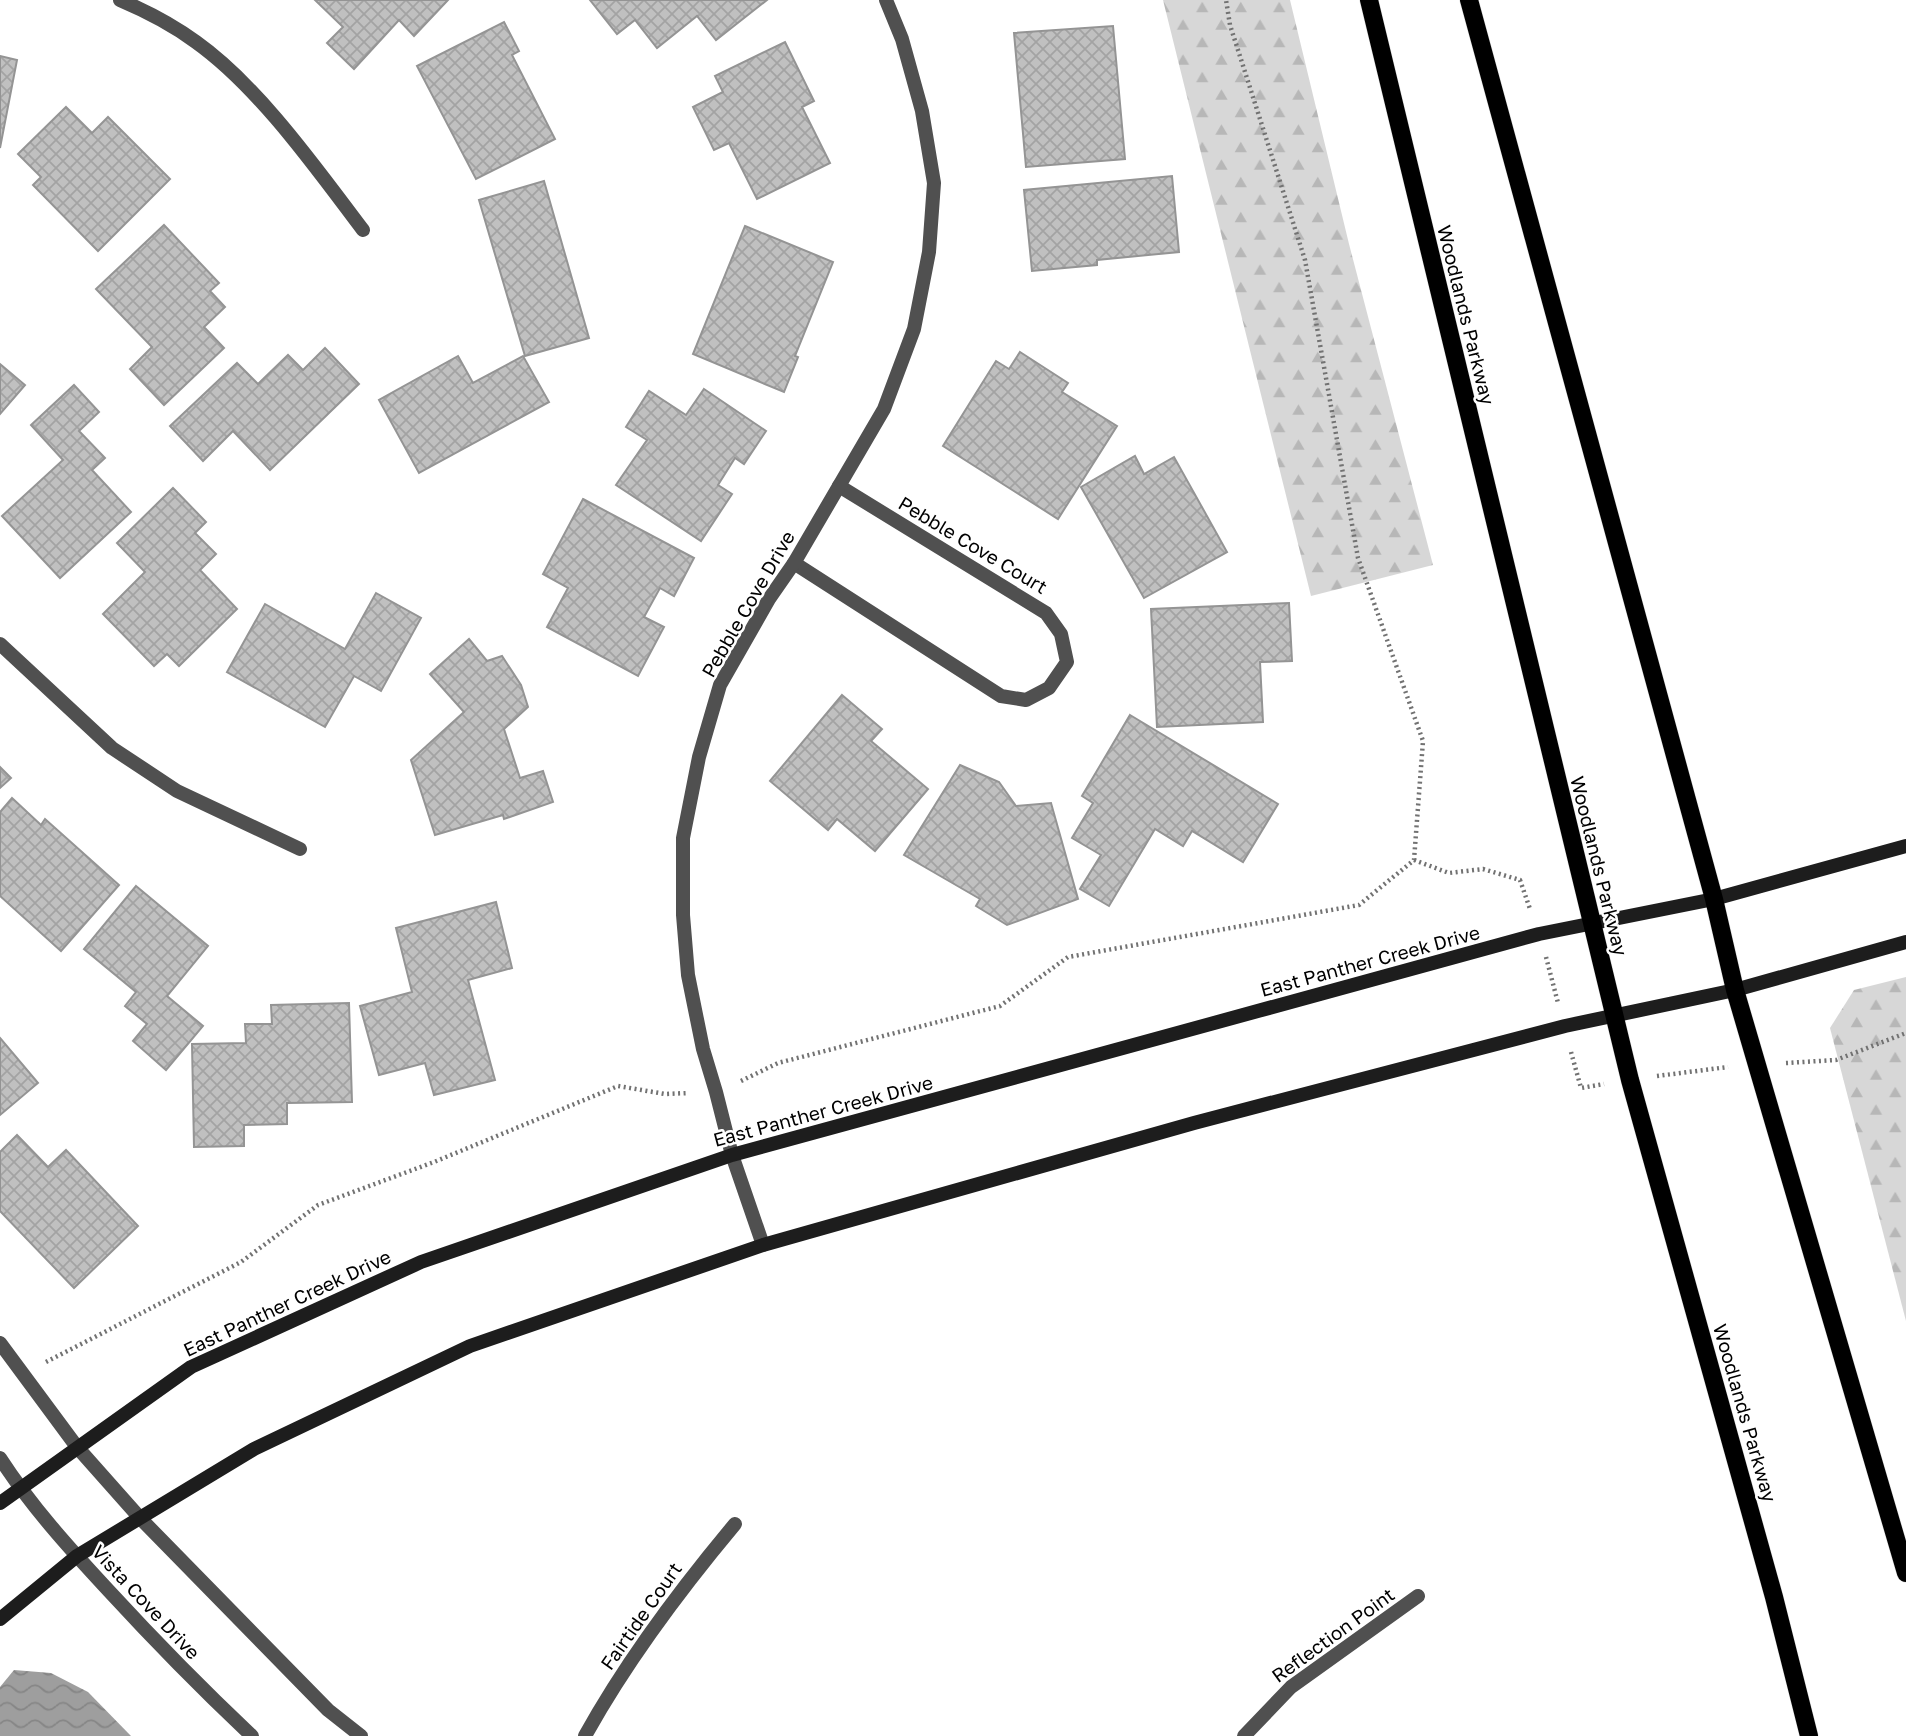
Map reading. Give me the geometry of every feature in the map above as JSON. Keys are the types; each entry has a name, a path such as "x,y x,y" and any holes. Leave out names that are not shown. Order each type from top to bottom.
{"main road":[{"name":"Woodlands Parkway","path":"1369,0 1614,1016 1774,1597 1809,1736"},
{"path":"1469,0 1714,899 1735,990 1906,1573"}],"street":[{"path":"120,0 141,9 196,42 243,84 305,154 363,230"},
{"name":"Pebble Cove Drive","path":"763,1245 732,1155 703,1049 688,975 683,915 683,838 699,757 720,685 884,408 914,329 929,252 934,183 922,111 902,39 886,0"},
{"name":"Pebble Cove Court","path":"794,563 1001,696 1026,699 1049,688 1067,662 1061,634 1046,613 839,486"},
{"path":"0,644 111,748 177,791 300,849"},
{"name":"East Panther Creek Drive","path":"0,1503 191,1367 421,1262 732,1155 1539,934 1714,899 1906,846"},
{"path":"0,1619 77,1556 254,1449 470,1346 763,1245 1207,1120 1564,1026 1735,990 1906,942"},
{"path":"0,1343 77,1447 140,1518 328,1710 361,1736"},
{"name":"Vista Cove Drive","path":"0,1458 19,1488 77,1556 175,1662 252,1736"},
{"name":"Fairtide Court","path":"585,1736 678,1592 735,1524"},
{"name":"Reflection Point","path":"1244,1736 1291,1687 1418,1596"}],"path":[{"path":"22,1374 241,1262 318,1205 434,1162 618,1086 665,1094 716,1092 778,1063 1000,1006 1068,957 1360,905 1414,860 1423,741 1358,558 1305,260 1230,25 1226,0"}],"green space":[{"path":"1163,0 1290,0 1349,244 1433,565 1311,596"},
{"path":"1906,977 1906,1321 1830,1028 1854,990"}],"water":[{"path":"14,1670 51,1673 88,1692 131,1736 0,1736 0,1687"}],"building":[{"path":"315,0 448,0 414,36 399,20 354,69 327,43 343,27"},
{"path":"590,0 767,0 716,40 697,16 657,48 635,20 617,34"},
{"path":"504,22 519,51 512,55 555,139 476,179 417,66"},
{"path":"1113,26 1125,159 1026,167 1014,33"},
{"path":"785,42 814,101 802,107 830,163 757,199 729,143 714,150 693,107 723,92 715,76"},
{"path":"0,56 17,60 0,148"},
{"path":"66,107 92,133 108,117 170,179 98,251 33,185 41,177 18,154"},
{"path":"1172,176 1179,252 1097,260 1097,265 1032,271 1024,190"},
{"path":"544,181 589,338 525,356 479,200"},
{"path":"164,225 219,283 210,291 225,307 204,327 224,348 164,405 130,369 152,347 96,289"},
{"path":"745,226 833,262 795,356 798,357 784,392 693,354"},
{"path":"325,348 359,384 270,470 233,431 203,461 170,426 237,363 258,384 288,355 303,370"},
{"path":"1020,352 1068,383 1062,392 1117,426 1058,519 943,446 996,361 1009,369"},
{"path":"458,356 473,383 523,356 549,402 419,473 379,400"},
{"path":"0,364 25,385 0,414"},
{"path":"74,385 99,412 79,431 105,458 92,470 131,512 60,578 2,516 63,460 31,425"},
{"path":"704,389 766,431 744,464 735,458 718,485 732,494 701,541 616,485 647,440 626,427 649,391 686,415"},
{"path":"1135,456 1144,474 1174,457 1227,552 1144,598 1081,487"},
{"path":"173,488 206,522 195,533 216,554 200,570 237,609 179,666 167,654 154,666 103,614 145,572 117,543"},
{"path":"583,499 694,558 674,596 660,588 644,617 664,627 638,676 547,627 568,588 543,574"},
{"path":"376,593 421,618 381,691 354,676 325,727 227,672 265,604 345,649"},
{"path":"1289,603 1292,661 1260,662 1263,722 1157,727 1151,609"},
{"path":"469,639 487,661 502,656 521,685 528,707 504,729 520,778 543,771 553,802 504,819 503,815 435,835 411,760 464,712 430,674"},
{"path":"842,695 882,729 871,741 928,789 875,851 837,819 828,830 770,781"},
{"path":"1130,715 1278,804 1243,862 1192,831 1183,846 1155,829 1109,906 1080,889 1101,855 1072,838 1093,803 1082,796"},
{"path":"960,765 999,782 1016,806 1051,803 1078,899 1007,925 976,906 980,899 904,855"},
{"path":"0,767 11,778 0,788"},
{"path":"12,798 41,825 45,819 119,885 61,951 0,896 0,812"},
{"path":"136,886 208,946 167,996 203,1026 166,1070 133,1041 147,1024 125,1006 136,992 84,949"},
{"path":"496,902 512,968 468,980 495,1080 434,1095 425,1063 379,1075 360,1006 412,992 396,928"},
{"path":"349,1003 352,1102 287,1103 287,1124 244,1125 244,1146 194,1147 192,1044 246,1043 245,1024 272,1024 271,1005"},
{"path":"0,1038 38,1083 0,1115"},
{"path":"17,1135 48,1167 66,1150 138,1226 74,1288 0,1211 0,1152"}]}
